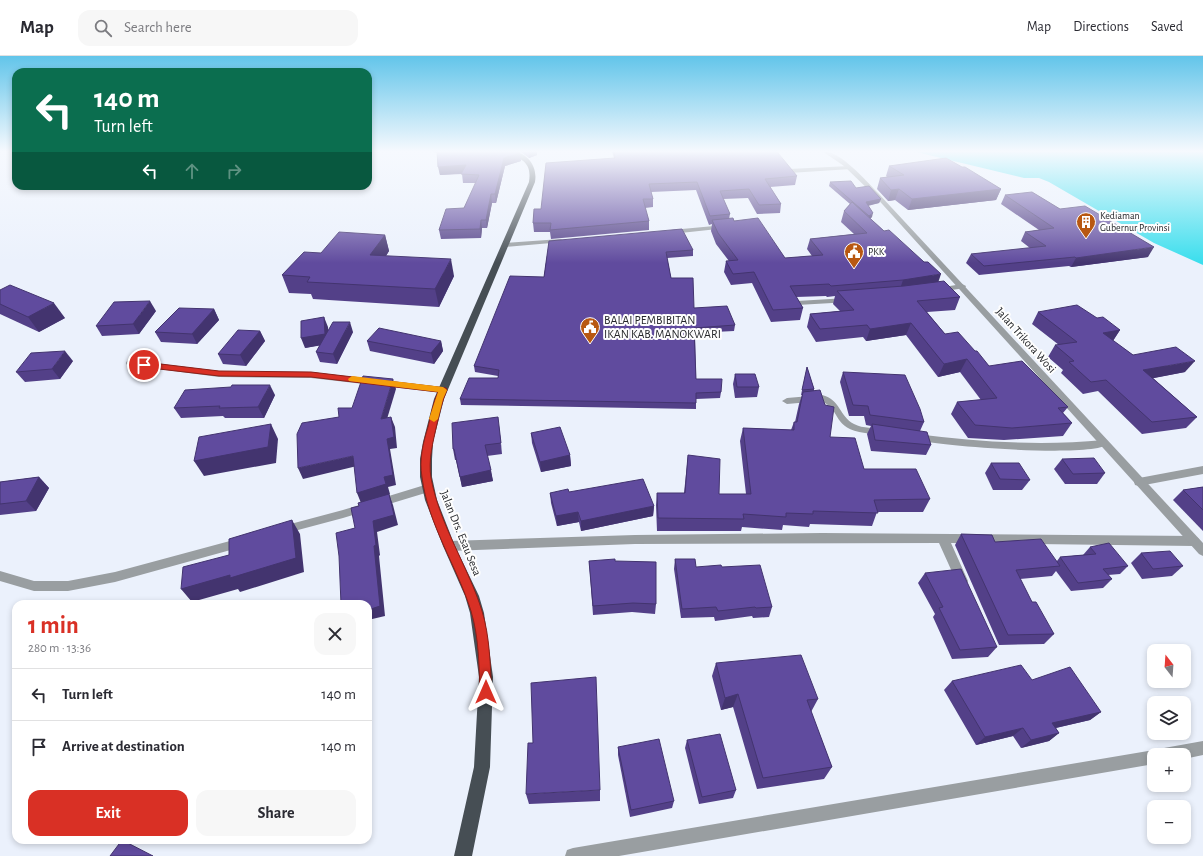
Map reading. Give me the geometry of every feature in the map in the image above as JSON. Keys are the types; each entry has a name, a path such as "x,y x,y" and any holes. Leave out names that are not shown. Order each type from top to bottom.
{"highway":[{"name":"Jalan Drs. Esau Sesa","path":"463,856 482,767 486,677 477,613 472,596 449,546 428,488 426,470 428,442 439,399 530,188"}],"street":[{"name":"Jalan Trikora Wosi","path":"870,188 962,286 1203,551"},
{"path":"661,233 733,226"},
{"path":"505,245 566,241"},
{"path":"927,291 962,286"},
{"path":"797,303 859,299"},
{"path":"130,363 219,374 311,375 443,390"},
{"path":"787,400 826,399 835,406 847,424 853,427 894,434"},
{"path":"910,436 1007,446 1078,447 1104,443"},
{"path":"1139,482 1203,470"},
{"path":"274,533 428,488"},
{"path":"449,546 657,539 943,538 1194,541"},
{"path":"943,538 969,595"},
{"path":"0,576 34,586 68,586 115,577 252,539"},
{"path":"1191,750 1203,748"},
{"path":"573,856 1147,758"}],"water":[{"path":"1060,188 1203,188 1203,265 1154,243"}],"building":[{"path":"473,188 496,188 495,194 491,194 486,220 481,220 480,229 439,230 446,209 464,208"},
{"path":"543,188 650,188 653,199 643,199 649,221 550,230 551,223 533,223 534,209 541,209"},
{"path":"699,188 771,188 781,204 759,205 749,189 720,191 730,214 710,216"},
{"path":"837,188 871,188 881,199 866,202 873,213 869,216"},
{"path":"889,188 1001,189 912,199 899,189 891,190"},
{"path":"1032,192 1060,209 1085,206 1154,247 1076,258 984,266 971,254 1046,246 1025,232 1054,228 1005,195"},
{"path":"852,202 884,231 889,230 924,262 928,262 941,274 903,280 831,286 829,284 790,286 803,308 773,310 754,272 733,274 726,261 738,260 718,233 712,220 733,218 734,221 758,218 785,258 823,255 810,239 867,233 844,211"},
{"name":"BALAI PEMBIBITAN IKAN KAB. MANOKWARI","path":"682,229 693,250 666,252 671,278 693,278 694,308 727,306 735,325 694,328 696,379 722,379 721,392 696,393 696,403 460,399 469,378 498,378 499,370 474,366 510,276 544,277 549,241"},
{"path":"339,232 385,235 370,255 451,259 435,289 307,282 310,277 282,275 304,252 321,253"},
{"path":"944,281 960,297 917,301 945,334 958,332 975,351 977,351 989,366 1022,361 1068,407 1058,408 1072,423 1012,428 975,425 957,402 997,398 967,359 944,364 911,323 870,329 867,325 820,329 810,314 854,310 837,291 904,286"},
{"path":"10,285 54,303 28,317 0,304 0,290"},
{"path":"150,301 133,324 96,326 114,302"},
{"path":"1077,305 1097,318 1103,317 1120,330 1103,333 1133,355 1176,347 1195,361 1143,370 1197,417 1152,422 1106,380 1091,382 1069,362 1074,361 1055,345 1077,342 1038,312"},
{"path":"179,308 214,309 192,334 155,332"},
{"path":"324,317 325,334 301,338 301,321"},
{"path":"333,322 350,322 333,354 316,352"},
{"path":"379,328 441,341 431,353 367,341"},
{"path":"238,330 260,331 240,355 218,354"},
{"path":"65,351 52,369 16,372 31,353"},
{"path":"807,367 814,389 802,390"},
{"path":"843,372 905,375 924,422 870,415 868,406 853,405"},
{"path":"735,374 755,374 759,387 737,387"},
{"path":"363,376 393,379 381,419 391,417 394,437 387,439 393,475 384,477 386,484 357,493 353,456 298,468 297,434 302,423 339,417 338,408 352,408"},
{"path":"232,385 270,385 258,407 219,408 220,406 174,408 185,390 231,387"},
{"path":"820,390 825,405 834,407 830,437 855,438 864,469 916,469 930,499 874,500 878,513 813,511 813,514 786,513 786,517 743,514 744,519 658,518 657,493 685,493 688,455 720,459 719,494 751,494 743,428 794,430 794,422 797,422 803,392"},
{"path":"498,417 501,443 485,445 491,470 460,477 453,449 452,423"},
{"path":"271,424 268,447 194,461 199,437"},
{"path":"872,424 927,432 931,445 875,440"},
{"path":"560,427 570,455 540,462 531,433"},
{"path":"1094,458 1105,473 1073,474 1062,459"},
{"path":"991,463 1019,463 1030,480 1000,479"},
{"path":"39,477 26,501 0,504 0,482"},
{"path":"643,479 654,506 581,521 578,512 556,516 550,493 568,489 569,492"},
{"path":"1203,487 1203,510 1183,490"},
{"path":"389,494 394,515 373,521 380,606 372,609 372,600 341,600 339,556 336,533 355,528 351,508 359,506 358,503"},
{"path":"292,520 296,558 230,578 230,575 181,589 183,567 229,555 229,539"},
{"path":"961,534 992,535 995,542 1041,539 1060,566 1016,570 1032,602 1036,602 1054,634 1008,635"},
{"path":"1109,543 1128,566 1103,569 1112,579 1078,583 1060,557 1096,554 1090,547"},
{"path":"1170,551 1183,566 1153,569 1141,553"},
{"path":"615,559 615,561 656,562 656,604 633,603 593,606 589,561"},
{"path":"675,559 695,559 696,567 721,565 722,567 760,565 772,607 755,607 718,611 716,607 682,609"},
{"path":"961,569 997,647 960,650 939,608 943,607 925,573"},
{"path":"801,655 818,699 807,700 832,767 763,778 738,694 725,698 716,663"},
{"path":"1021,665 1032,680 1070,667 1101,712 1052,723 1059,733 1031,740 1023,728 985,737 952,681"},
{"path":"596,677 600,790 526,794 528,743 533,743 531,683"},
{"path":"720,734 736,790 702,797 687,740"},
{"path":"659,739 674,801 631,810 618,747"},
{"path":"119,844 130,844 153,856 110,856"}],"slow traffic":[{"path":"352,379 443,390 434,419"}],"place":[{"name":"Kediaman Gubernur Provinsi","path":"1086,239"},
{"name":"PKK","path":"854,269"},
{"name":"BALAI PEMBIBITAN IKAN KAB. MANOKWARI","path":"590,344"}],"route":[{"path":"144,365 219,374 311,375 443,390 439,399 428,442 426,478 434,508 449,546 472,596 477,613 484,653 486,692"}]}
